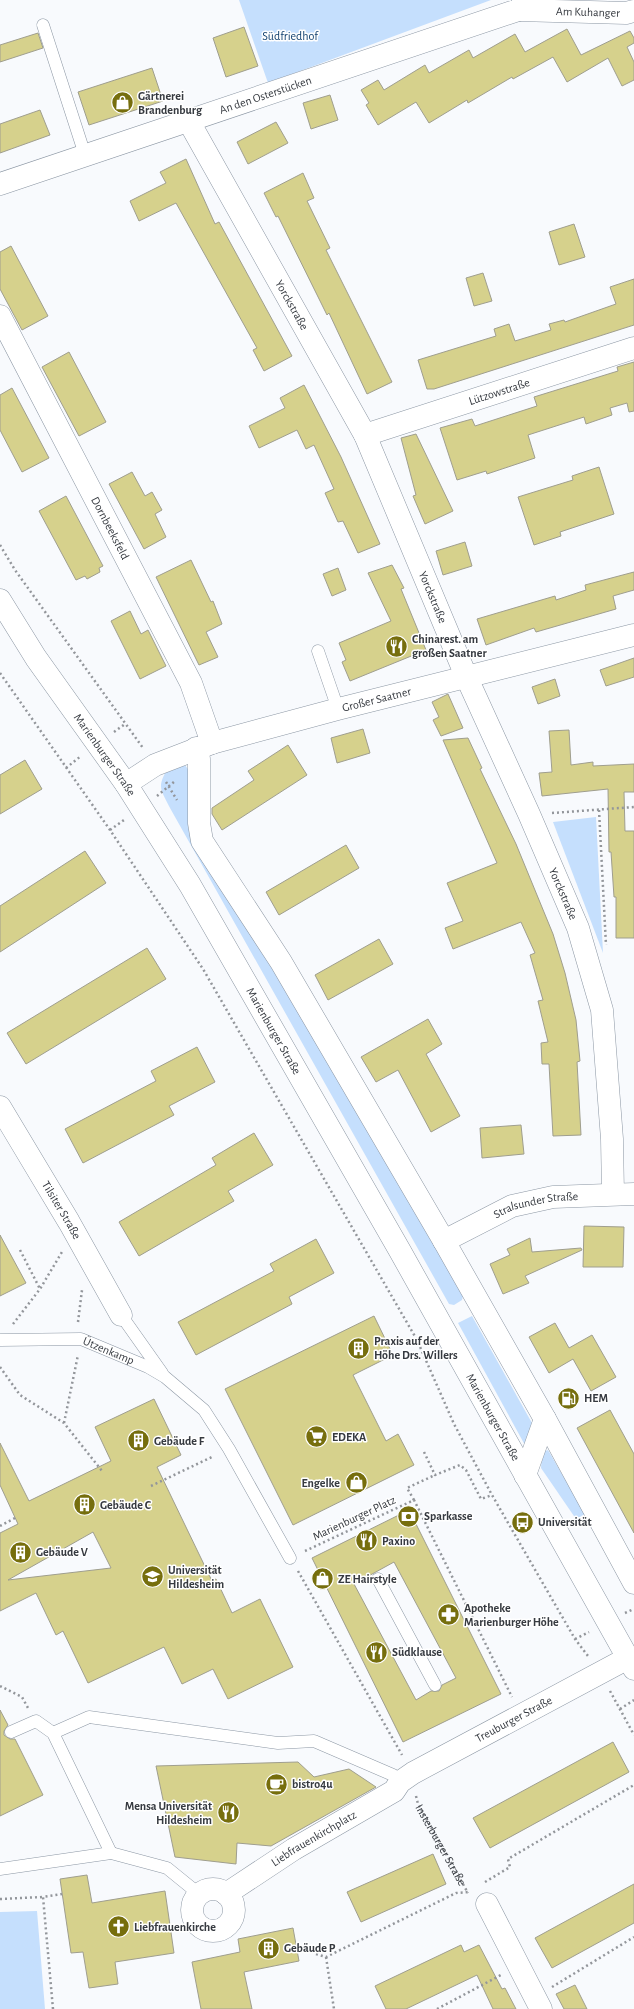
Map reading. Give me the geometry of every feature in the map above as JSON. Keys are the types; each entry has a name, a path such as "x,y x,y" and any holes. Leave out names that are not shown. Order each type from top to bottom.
{"street":[{"name":"Am Kuhanger","path":"523,5 626,13 634,11"},
{"name":"An den Osterstücken","path":"0,184 523,5"},
{"name":"Yorckstraße","path":"188,120 365,435 466,676 529,814 578,928 602,1010 612,1139 613,1194"},
{"name":"Dornbeeksfeld","path":"0,316 191,683 202,750"},
{"name":"Lützowstraße","path":"365,435 634,348"},
{"name":"Marienburger Straße","path":"0,600 36,658 126,784 198,899 400,1251 631,1664"},
{"name":"Großer Saatner","path":"126,784 155,765 338,709 634,634"},
{"path":"202,750 199,822 202,841 281,962 444,1241 545,1419 634,1581"},
{"name":"Tilsiter Straße","path":"0,1107 69,1222 121,1315"},
{"name":"Stralsunder Straße","path":"444,1241 512,1206 553,1197 634,1194"},
{"name":"Marienburger Straße","path":"525,1475 545,1419"},
{"name":"Treuburger Straße","path":"405,1770 521,1715 600,1672 631,1664"},
{"name":"Liebfrauenkirchplatz","path":"226,1894 294,1849 394,1791 405,1770"},
{"path":"212,1889 226,1894 233,1905 232,1918 224,1928 212,1931 199,1927 192,1914 192,1907 199,1894 212,1889"},
{"path":"481,1892 541,2009"}],"lane":[{"path":"43,25 85,155"},
{"path":"318,651 338,709"},
{"path":"121,1315 165,1377 204,1410 229,1449 290,1558"},
{"name":"Ützenkamp","path":"0,1340 81,1339 148,1367 165,1377"},
{"path":"378,1579 435,1685"},
{"path":"53,1732 89,1717 278,1743 314,1741 393,1775 405,1770"},
{"path":"11,1732 36,1721 53,1732 111,1853"},
{"path":"0,1869 111,1853 167,1868 199,1894"}],"path":[{"path":"0,545 15,570 155,765 180,805"},
{"path":"0,673 110,830 203,969 417,1340 454,1424 492,1495 575,1639 600,1672 634,1735"},
{"path":"110,830 168,787 202,750"},
{"path":"529,814 634,807"},
{"path":"599,810 607,948"},
{"path":"0,1340 40,1289 64,1249"},
{"path":"20,1250 40,1289"},
{"path":"64,1423 81,1339"},
{"path":"0,1367 20,1395 64,1423 102,1472"},
{"path":"151,1486 229,1449"},
{"path":"424,1452 435,1475"},
{"path":"414,1500 408,1488 460,1465 466,1470 481,1500 492,1495"},
{"name":"Marienburger Platz","path":"290,1558 414,1500 521,1715"},
{"path":"0,1526 15,1518"},
{"path":"290,1558 405,1770"},
{"path":"0,1686 22,1697"},
{"path":"620,1709 634,1700"},
{"name":"Insterburger Straße","path":"405,1770 418,1804 468,1893"},
{"path":"316,1954 326,1957 456,1893 481,1892 510,1867 508,1859 634,1785"},
{"path":"0,1899 44,1897 62,1894"},
{"path":"44,1897 53,2009"},
{"path":"561,1982 634,1937"},
{"path":"326,1957 334,2009"},
{"path":"437,2009 519,1966"}],"green space":[{"name":"Südfriedhof","path":"239,0 491,0 268,83"},
{"path":"185,765 190,772 191,809 275,966 463,1296 462,1300 454,1305 449,1304 170,808 161,789 162,781 167,770"},
{"path":"596,817 603,953 553,822"},
{"path":"472,1316 532,1423 526,1447 458,1323"},
{"path":"548,1450 585,1514 576,1519 541,1468 542,1452"},
{"path":"37,1911 45,2009 0,2009 0,1912"}],"building":[{"path":"244,27 258,66 226,77 213,38"},
{"path":"567,29 581,55 630,31 634,38 634,43 627,47 634,62 634,80 622,86 608,58 567,82 553,57 513,79 512,77 468,103 467,100 429,123 416,102 378,125 366,105 369,103 361,90 378,80 384,90 425,65 429,73 469,50 473,58 515,34 525,52"},
{"path":"38,33 43,48 0,62 0,45"},
{"path":"152,68 163,101 89,125 78,92"},
{"path":"330,95 338,120 311,129 303,103"},
{"path":"40,110 50,135 0,153 0,124"},
{"path":"276,122 288,143 248,164 237,142"},
{"path":"186,159 215,224 219,222 292,356 264,371 253,350 257,348 176,203 139,221 130,201 166,183 160,172"},
{"path":"303,173 314,198 307,201 330,248 326,250 392,382 367,394 329,313 327,315 278,216 276,217 264,193"},
{"path":"574,224 585,257 559,265 549,232"},
{"path":"11,246 48,316 22,330 0,289 0,252"},
{"path":"483,273 492,301 474,306 466,278"},
{"path":"634,279 634,325 434,389 427,389 418,360 496,336 494,329 509,324 515,341 551,330 549,324 564,320 565,322 616,304 610,287"},
{"path":"69,352 106,422 79,436 42,367"},
{"path":"634,362 634,411 629,412 627,403 610,408 612,415 586,424 584,417 528,435 535,458 487,474 486,471 457,480 440,428 472,419 475,426 537,406 534,397 618,371 617,367"},
{"path":"304,385 341,457 380,544 358,553 343,521 338,522 325,493 334,489 314,445 306,449 297,430 259,448 249,426 285,408 280,398"},
{"path":"12,388 49,458 22,472 0,430 0,395"},
{"path":"416,434 453,511 425,524 413,496 416,495 401,438"},
{"path":"599,467 614,514 560,532 561,536 534,545 518,497 573,480 572,476"},
{"path":"132,472 145,496 152,492 162,510 155,514 166,537 144,549 109,484"},
{"path":"66,496 103,566 99,568 100,572 87,579 85,576 76,580 39,511"},
{"path":"465,542 472,566 443,575 436,551"},
{"path":"191,560 211,602 213,601 222,624 206,632 218,657 199,665 156,577"},
{"path":"392,565 404,588 401,589 426,650 350,681 342,662 346,660 339,643 391,621 368,573"},
{"path":"338,568 346,590 332,596 323,574"},
{"path":"634,572 634,590 613,596 616,609 536,632 534,628 486,645 477,619 555,596 556,600 586,590 585,585"},
{"path":"130,611 141,634 148,630 166,666 140,679 111,621"},
{"path":"634,658 634,677 606,686 600,670"},
{"path":"555,679 560,696 538,704 532,687"},
{"path":"448,694 463,728 441,736 433,720 439,717 432,702"},
{"path":"363,729 370,753 337,763 331,738"},
{"path":"569,730 571,765 593,762 593,766 634,764 634,792 624,792 625,831 634,831 634,938 616,938 616,897 614,897 611,852 609,852 608,789 542,796 539,773 552,772 549,731"},
{"path":"468,738 482,768 480,769 516,844 553,934 565,973 576,1020 580,1061 577,1062 581,1135 553,1136 549,1064 542,1064 541,1043 548,1042 538,1001 543,1000 530,955 535,953 521,922 453,949 445,928 463,921 447,883 497,863 443,740"},
{"path":"288,745 307,775 222,830 212,814 212,808 254,780 248,771"},
{"path":"25,760 42,789 0,814 0,775"},
{"path":"346,845 359,868 279,915 266,892"},
{"path":"85,851 106,883 0,952 0,906"},
{"path":"379,939 393,964 328,1000 315,975"},
{"path":"147,948 166,979 26,1064 7,1033"},
{"path":"428,1019 442,1044 426,1054 460,1116 431,1132 398,1070 376,1082 361,1057"},
{"path":"197,1047 215,1082 169,1106 174,1115 83,1163 65,1129 156,1081 151,1071"},
{"path":"521,1125 524,1154 482,1158 480,1128"},
{"path":"254,1133 273,1165 228,1191 234,1201 139,1256 119,1222 216,1165 212,1158"},
{"path":"584,1226 624,1227 623,1267 583,1267"},
{"path":"0,1235 26,1283 0,1296"},
{"path":"530,1238 532,1252 581,1248 582,1250 525,1276 529,1283 503,1294 490,1264 510,1255 507,1249"},
{"path":"316,1239 334,1273 289,1297 292,1304 196,1355 178,1322 274,1271 270,1264"},
{"name":"EDEKA","path":"374,1316 393,1355 353,1375 386,1441 398,1434 414,1465 293,1525 225,1389"},
{"path":"555,1323 569,1348 592,1335 616,1377 591,1391 573,1359 549,1373 529,1337"},
{"path":"154,1399 181,1455 157,1467 212,1581 216,1579 232,1613 260,1599 293,1667 228,1699 213,1669 182,1684 164,1647 88,1683 63,1631 56,1635 36,1593 0,1611 0,1533 18,1524 0,1485 0,1443 29,1501 111,1461 95,1427","holes":["93,1532 111,1568 8,1580"]},
{"path":"610,1410 634,1454 634,1533 577,1428"},
{"path":"409,1510 501,1694 403,1742 312,1558","holes":["394,1562 456,1678 442,1685 439,1691 431,1691 416,1700 354,1584"]},
{"path":"0,1710 8,1725 4,1731 4,1735 10,1739 15,1739 43,1795 0,1816"},
{"path":"613,1742 629,1772 490,1848 473,1818"},
{"path":"298,1762 314,1777 349,1769 376,1787 271,1846 237,1843 236,1864 175,1857 156,1766"},
{"path":"433,1854 446,1884 361,1922 347,1892"},
{"name":"Liebfrauenkirche","path":"87,1875 92,1903 165,1891 174,1953 115,1962 118,1984 89,1988 83,1952 71,1953 60,1879"},
{"path":"634,1884 634,1923 552,1968 535,1938"},
{"path":"293,1928 299,1961 244,1972 252,2009 201,2009 192,1962 240,1952 238,1939"},
{"path":"461,1945 464,1952 479,1945 502,1989 505,1988 516,2009 493,2009 477,1975 406,2009 386,2009 375,1986"},
{"path":"575,1985 587,2009 564,2009 556,1994"}],"place":[{"name":"Gärtnerei Brandenburg","path":"122,103"},
{"name":"Chinarest. am großen Saatner","path":"396,646"},
{"name":"Praxis auf der Höhe Drs. Willers","path":"358,1348"},
{"name":"HEM","path":"569,1398"},
{"name":"EDEKA","path":"317,1437"},
{"name":"Gebäude F","path":"138,1441"},
{"name":"Engelke","path":"356,1483"},
{"name":"Gebäude C","path":"85,1505"},
{"name":"Sparkasse","path":"408,1516"},
{"name":"Universität","path":"522,1522"},
{"name":"Paxino","path":"367,1541"},
{"name":"Gebäude V","path":"21,1552"},
{"name":"Universität Hildesheim","path":"152,1577"},
{"name":"ZE Hairstyle","path":"322,1579"},
{"name":"Apotheke Marienburger Höhe","path":"449,1615"},
{"name":"Südklause","path":"377,1652"},
{"name":"bistro4u","path":"277,1784"},
{"name":"Mensa Universität Hildesheim","path":"228,1813"},
{"name":"Liebfrauenkirche","path":"119,1927"},
{"name":"Gebäude P","path":"268,1948"}]}
